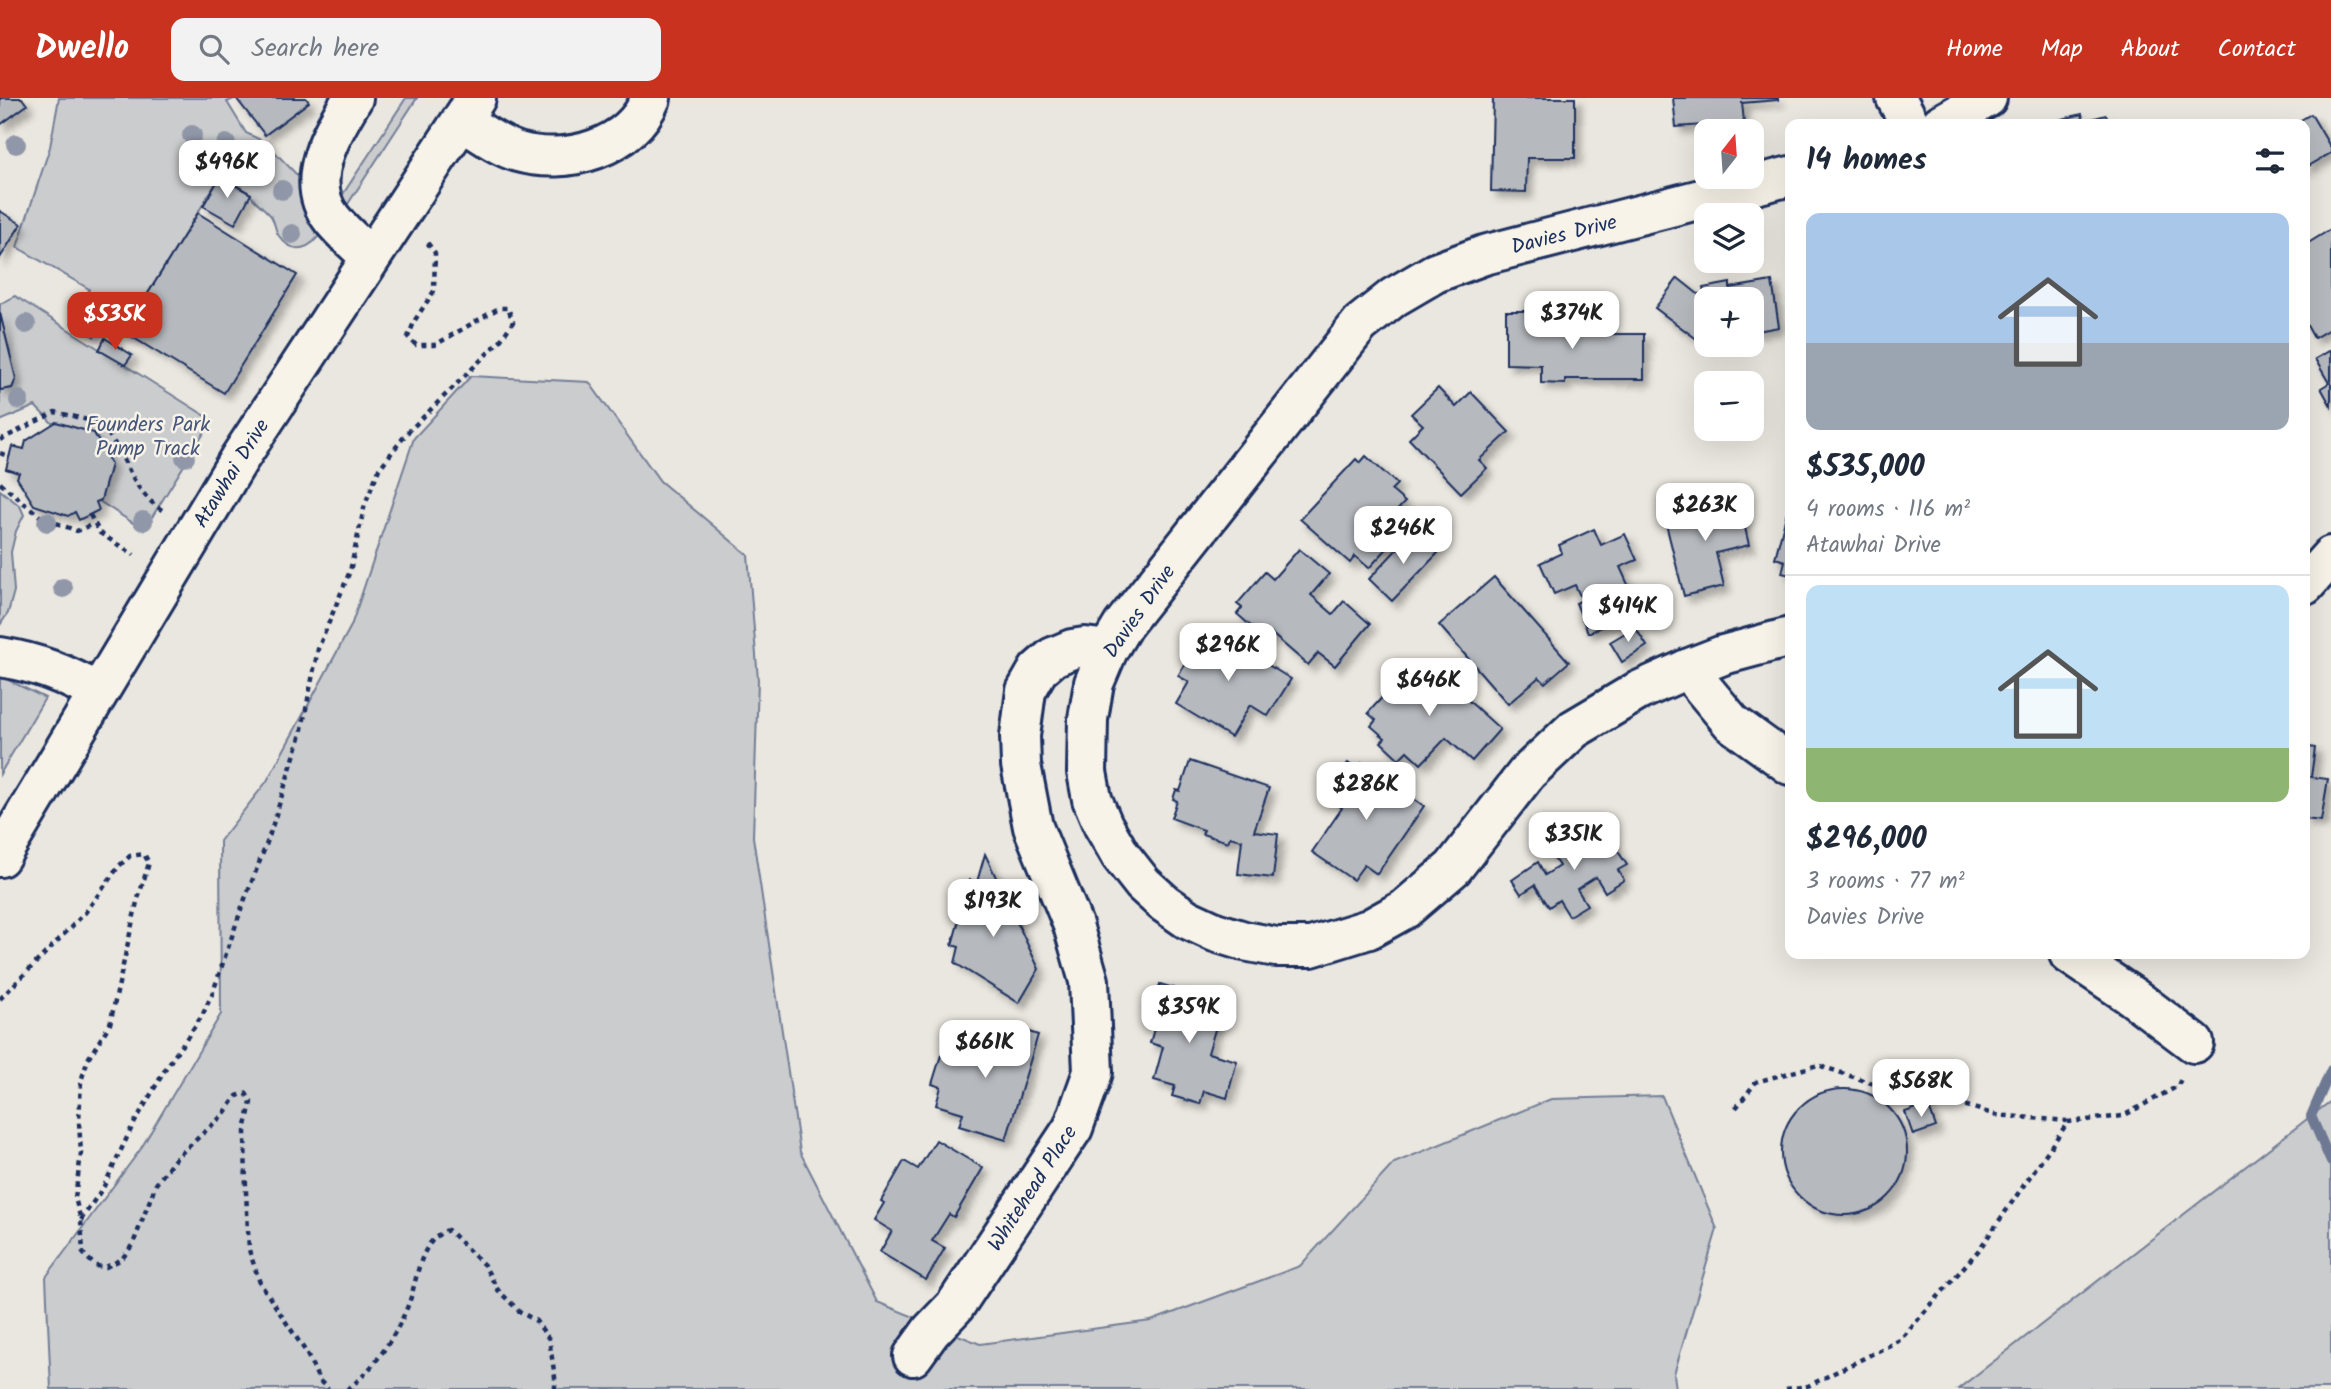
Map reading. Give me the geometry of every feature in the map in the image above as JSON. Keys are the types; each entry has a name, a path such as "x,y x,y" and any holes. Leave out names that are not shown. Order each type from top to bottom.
{"street":[{"path":"353,98 332,134 323,158 321,195 331,217 370,257"},
{"path":"469,109 496,143 518,152 545,157 595,150 621,136 636,123 651,98"},
{"path":"1896,98 1907,119"},
{"path":"1950,119 1987,98"},
{"name":"Atawhai Drive","path":"0,857 239,459 469,109"},
{"name":"Davies Drive","path":"1785,177 1484,255 1435,273 1394,297 1360,324 1123,625 1108,650 1094,683 1086,746 1092,799 1121,856 1143,884 1187,919 1244,941 1276,947 1311,947 1369,929 1405,909 1453,868 1527,773 1574,729 1638,691 1687,669 1723,655 1785,638"},
{"path":"2310,579 2331,556"},
{"name":"Whitehead Place","path":"913,1356 931,1331 955,1306 1073,1128 1093,1072 1089,981 1073,925 1033,827 1021,765 1020,736 1027,691 1038,670 1053,657 1072,649 1085,647 1108,650"},
{"path":"0,657 49,668 98,692"},
{"path":"1687,669 1732,723 1785,761"},
{"path":"2076,959 2194,1043"}],"path":[{"path":"81,1220 104,1186 132,1126 166,1068 202,1016 213,992 268,840 301,734 318,649 350,571 365,504 379,469 407,433 500,341 513,322 508,308 499,308 435,345 416,345 408,337 415,320 434,291 435,253 402,209"},
{"path":"0,440 55,412 100,425 136,486 151,503 162,510"},
{"path":"0,453 10,457"},
{"path":"0,483 41,517 77,531 93,524"},
{"path":"90,515 100,533 134,555"},
{"path":"0,999 85,914 119,866 130,856 144,854 149,863 137,902 110,1024 88,1059 81,1081 80,1154 75,1198 81,1220 83,1253 95,1266 106,1267 122,1259 133,1244 156,1184 175,1159 223,1115 237,1096 246,1093 251,1102 245,1131 250,1250 260,1283 306,1352 319,1380 328,1389"},
{"path":"1736,1108 1755,1082 1818,1065 1895,1091 1957,1103 1996,1115 2068,1122 2123,1116 2178,1086 2194,1043"},
{"path":"1786,1389 1808,1386 1900,1340 1978,1251 2068,1122"},
{"path":"347,1389 356,1383 391,1341 409,1302 421,1258 438,1233 448,1230 484,1265 498,1290 519,1311 537,1321 549,1339 555,1389"}],"green space":[{"path":"59,98 236,98 227,102 246,133 265,142 302,180 322,231 313,242 302,248 285,243 271,216 242,188 220,177 124,332 109,328 115,313 87,299 89,289 17,247 50,147"},
{"path":"406,98 417,98 342,213 339,201"},
{"name":"Founders Park Pump Track","path":"15,296 212,420 144,530 99,501 111,464 94,433 56,422 53,424 35,406 0,421 0,390 12,388 16,379 0,304"},
{"path":"471,376 589,382 660,481 748,555 758,680 753,837 800,1152 877,1302 980,1344 1151,1321 1300,1266 1394,1163 1551,1099 1662,1096 1717,1229 1674,1374 1676,1389 51,1389 46,1277 140,1150 221,1014 220,841 267,781 351,626 414,438"},
{"path":"0,490 20,506 24,515 16,531 11,552 14,591 8,613 0,625"},
{"path":"0,676 45,698 0,774"},
{"path":"2331,1101 2331,1389 1958,1389 2311,1116"}],"building":[{"path":"0,98 22,98 27,105 0,125"},
{"path":"236,98 306,98 309,102 265,135"},
{"path":"1493,98 1575,98 1575,158 1527,158 1526,192 1491,191"},
{"path":"1673,98 1778,98 1742,103 1744,119 1694,119 1694,126 1676,127"},
{"path":"2082,114 2083,119 2062,119"},
{"path":"2311,114 2331,148 2331,153 2310,165 2310,119 2302,119"},
{"path":"2106,115 2107,119 2091,119"},
{"path":"220,177 251,194 235,224 203,206"},
{"path":"0,211 21,224 0,258"},
{"path":"198,213 297,275 224,393 124,332"},
{"path":"2331,229 2331,328 2314,338 2310,331 2310,242"},
{"path":"1678,278 1694,291 1694,337 1655,308"},
{"path":"1772,281 1779,327 1764,330 1764,287 1736,287"},
{"path":"1730,283 1730,287 1708,287"},
{"path":"83,305 104,317 94,336 72,323"},
{"path":"1506,311 1538,311 1538,326 1589,327 1589,334 1644,334 1644,379 1565,379 1565,384 1541,383 1541,365 1506,364"},
{"path":"0,313 16,379 12,388 0,390"},
{"path":"105,338 132,355 125,365 99,350"},
{"path":"2331,350 2331,406 2321,388 2329,383 2315,359"},
{"path":"1438,388 1456,407 1471,392 1509,432 1479,460 1487,468 1461,493 1409,439 1423,425 1411,414"},
{"path":"56,422 94,433 111,464 101,500 96,502 99,510 79,520 75,512 68,516 34,505 17,478 19,473 6,469 12,446 24,449 26,441"},
{"path":"1366,456 1397,484 1391,490 1405,502 1382,527 1395,540 1369,568 1355,556 1350,563 1300,519 1356,459 1360,463"},
{"path":"1715,501 1717,507 1739,502 1749,545 1716,553 1724,586 1684,596 1665,520 1676,518 1674,511"},
{"path":"1785,519 1785,561 1775,558"},
{"path":"1594,529 1601,545 1625,534 1637,560 1620,567 1635,600 1623,605 1628,616 1588,633 1576,603 1582,600 1575,585 1554,594 1540,563 1562,553 1559,545"},
{"path":"1414,531 1438,553 1392,601 1369,579"},
{"path":"1299,549 1329,574 1311,595 1333,614 1344,601 1370,624 1335,666 1318,653 1308,665 1272,634 1267,640 1237,614 1242,608 1237,604 1265,572 1273,579"},
{"path":"1494,577 1569,662 1545,683 1539,677 1508,704 1439,625"},
{"path":"1635,627 1647,646 1622,662 1610,642"},
{"path":"1208,628 1291,679 1268,716 1250,705 1231,737 1176,704 1189,682 1178,676"},
{"path":"1413,663 1434,681 1439,674 1500,729 1472,761 1446,738 1421,764 1407,751 1399,759 1381,742 1385,738 1371,726 1376,720 1368,713"},
{"path":"2310,747 2315,748 2311,777 2328,779 2321,821 2310,820"},
{"path":"1190,761 1269,788 1254,831 1278,834 1273,878 1238,874 1242,840 1230,837 1228,842 1202,834 1204,830 1171,818 1177,801 1173,799 1176,790 1180,791"},
{"path":"1348,763 1357,770 1362,763 1424,806 1377,874 1364,865 1353,880 1312,852 1342,808 1335,802 1347,785 1337,778"},
{"path":"1563,833 1576,855 1607,835 1627,865 1618,870 1624,880 1605,892 1596,877 1577,889 1587,905 1569,916 1559,900 1549,907 1535,885 1521,894 1512,880 1538,862 1545,875 1559,866 1544,844"},
{"path":"985,854 1039,969 1019,1003 955,963 959,947 952,945 970,880 977,882"},
{"path":"1160,984 1223,1003 1208,1053 1237,1061 1227,1098 1204,1091 1200,1104 1172,1096 1175,1086 1154,1080 1163,1047 1150,1043 1157,1018 1151,1016"},
{"path":"1011,1026 1038,1035 1006,1140 959,1126 963,1113 936,1105 941,1087 932,1084 941,1055 952,1058 960,1031 1005,1044"},
{"path":"1844,1089 1868,1094 1889,1107 1902,1128 1907,1152 1902,1176 1889,1197 1868,1210 1844,1215 1820,1210 1799,1197 1786,1176 1781,1152 1786,1128 1799,1107 1820,1094"},
{"path":"1928,1104 1936,1127 1913,1135 1905,1112"},
{"path":"936,1140 983,1168 954,1217 949,1214 932,1241 945,1248 926,1280 880,1252 892,1231 874,1220 884,1203 881,1201 904,1161 918,1169"}],"waterway":[{"path":"2331,1070 2311,1116 2331,1162"}]}
